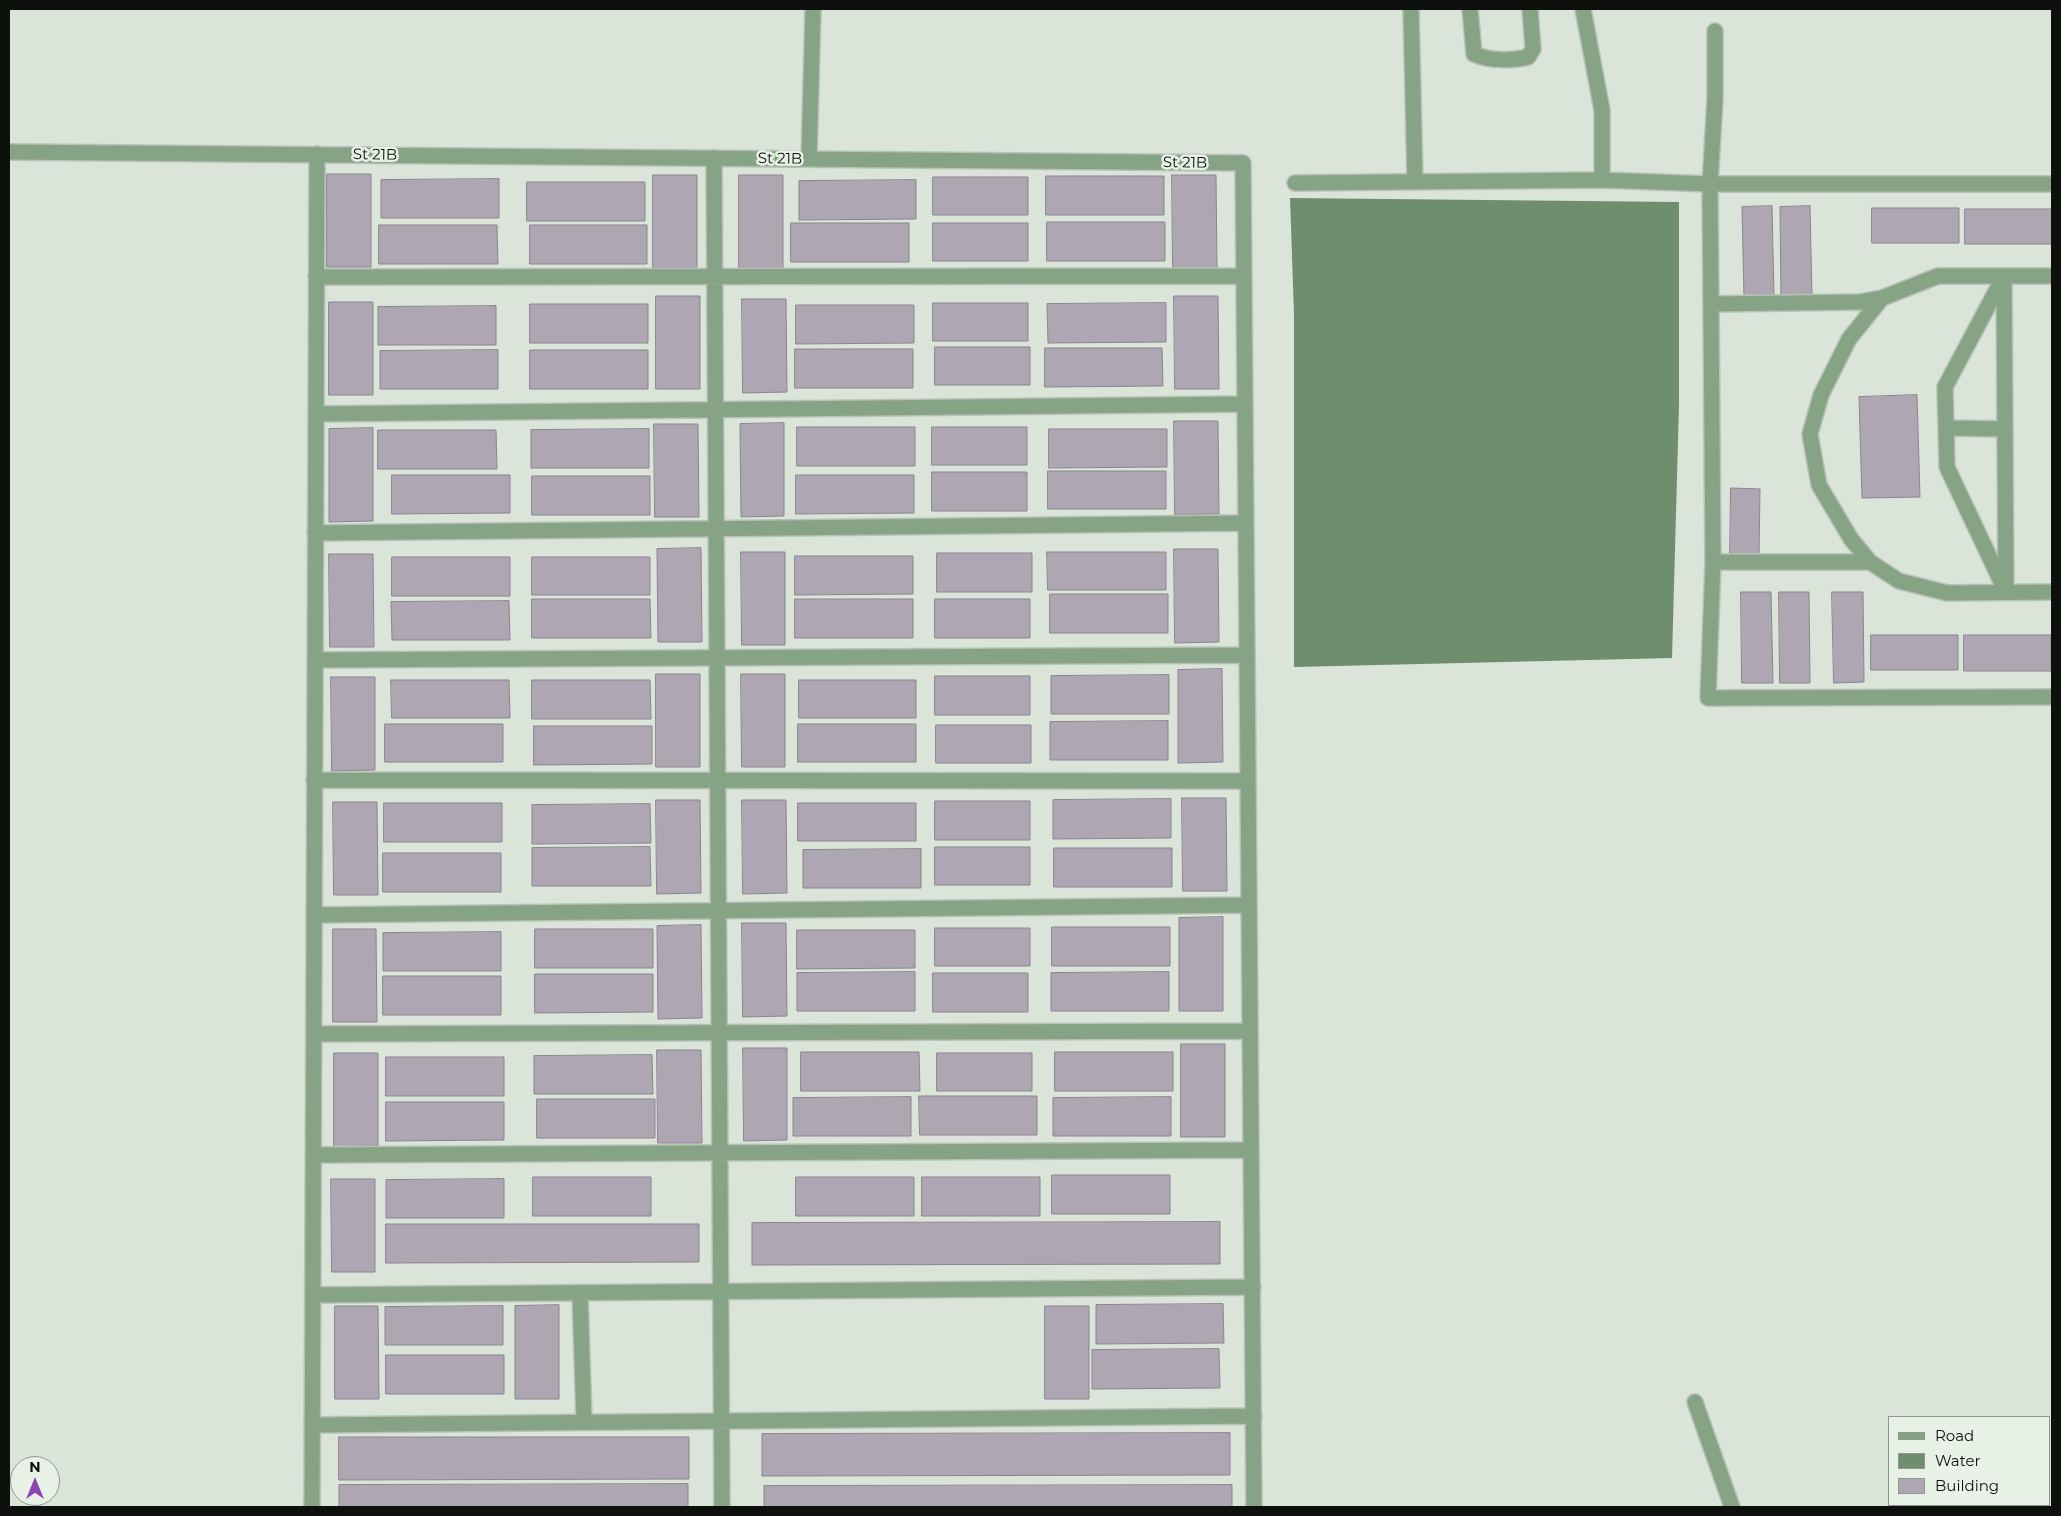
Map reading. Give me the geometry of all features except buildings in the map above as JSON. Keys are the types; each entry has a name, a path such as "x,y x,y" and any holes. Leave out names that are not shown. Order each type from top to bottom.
{"street":[{"path":"809,159 813,9"},
{"path":"1411,9 1415,182"},
{"path":"1470,9 1474,54 1491,58 1519,59 1528,56 1532,49 1530,9"},
{"path":"1583,9 1602,110 1602,180"},
{"path":"1715,31 1715,99 1710,184 1713,562 1708,698 2052,697"},
{"name":"St 21B","path":"9,152 1243,163 1244,276"},
{"path":"312,1507 317,154"},
{"path":"714,158 722,1507"},
{"path":"1294,183 1602,180 1710,184 2052,184"},
{"path":"316,277 1244,276 1254,1507"},
{"path":"1712,304 1860,302 1882,298 1938,276 2052,276"},
{"path":"2004,276 1945,387 1947,467 2006,592"},
{"path":"2004,276 2006,592"},
{"path":"1882,298 1849,338 1820,395 1810,434 1819,485 1851,540 1870,562 1899,581 1947,593 2052,592"},
{"path":"316,414 1245,404"},
{"path":"1946,428 2005,429"},
{"path":"315,533 1246,523"},
{"path":"1713,562 1870,562"},
{"path":"315,660 1247,655"},
{"path":"314,780 1248,781"},
{"path":"314,915 1249,905"},
{"path":"314,1034 1250,1031"},
{"path":"313,1155 1251,1150"},
{"path":"313,1295 1252,1287"},
{"path":"580,1293 584,1422"},
{"path":"1695,1402 1732,1507"},
{"path":"312,1425 1254,1416"}],"water":[{"path":"1290,198 1679,202 1679,405 1672,658 1294,667 1294,314"}]}
